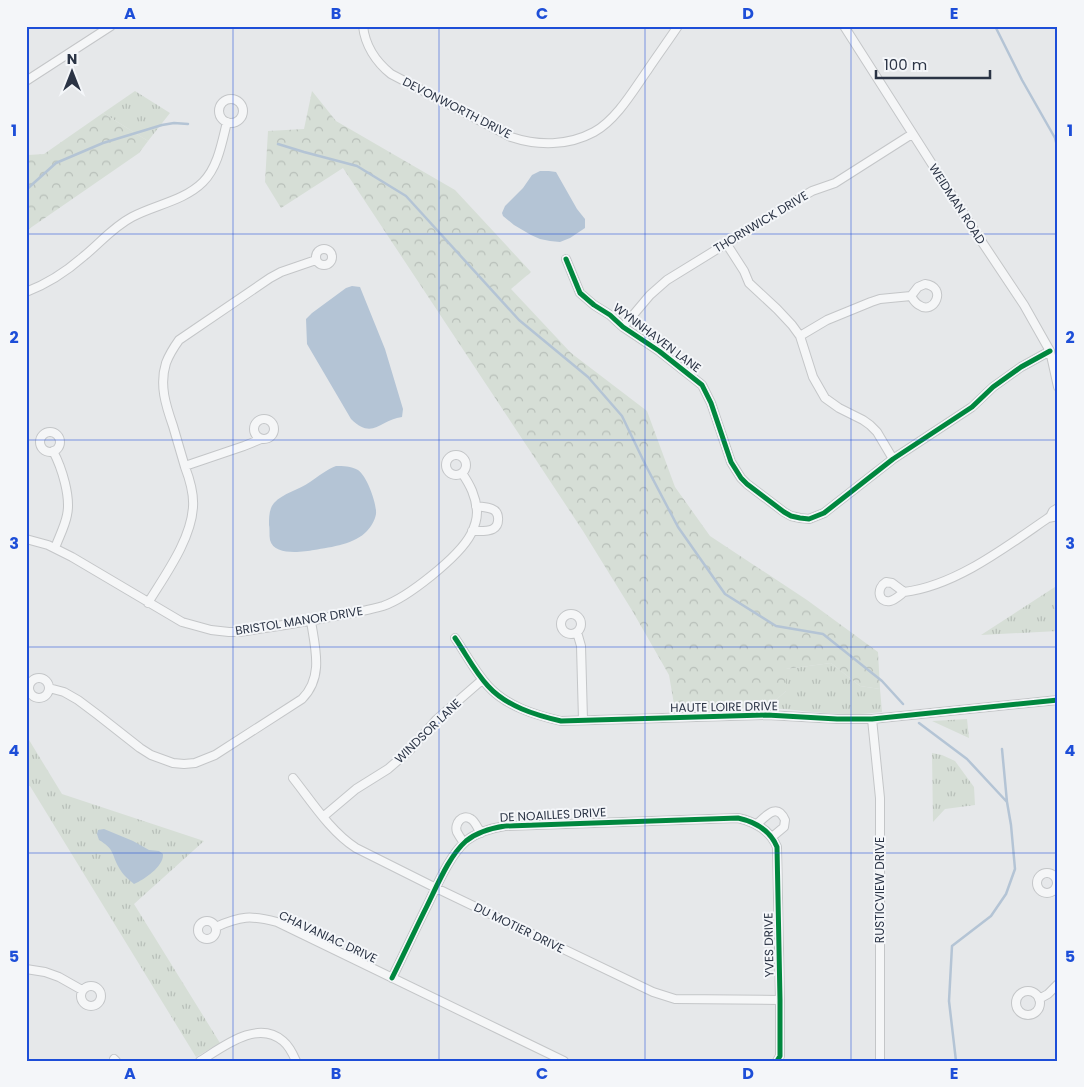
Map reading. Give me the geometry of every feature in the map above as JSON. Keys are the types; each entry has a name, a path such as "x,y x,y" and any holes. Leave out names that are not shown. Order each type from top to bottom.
{"street":[{"path":"26,81 111,26"},
{"name":"DEVONWORTH DRIVE","path":"363,26 365,41 376,60 391,74 511,137 525,142 542,143 573,140 595,131 603,125 632,92 678,26"},
{"name":"WEIDMAN ROAD","path":"844,26 1024,305 1050,351 1058,387"},
{"path":"26,292 50,281 76,263 122,223 189,193 204,182 217,160 227,122"},
{"name":"THORNWICK DRIVE","path":"623,327 650,294 659,287 803,196 844,177 912,134"},
{"path":"726,243 744,271 749,283 777,309 800,336 813,376 826,398 839,408 870,425 877,432 893,459 972,407 993,387 1021,367 1050,351"},
{"name":"WYNNHAVEN LANE","path":"566,259 580,293 623,327 659,351 702,386 711,403 731,462 741,478 784,512 791,516 809,519 824,513 893,459"},
{"path":"148,603 183,544 192,519 192,488 163,395 165,364 170,353 179,340 191,331 270,278 281,272 316,260"},
{"path":"800,336 836,315 871,302 880,299 911,296"},
{"path":"185,466 244,446 261,438"},
{"path":"53,452 67,488 69,504 65,523 55,548"},
{"name":"BRISTOL MANOR DRIVE","path":"26,539 55,548 72,557 182,622 221,632 240,632 312,621 386,605 433,574 465,543 472,531 476,512 474,493 462,473"},
{"path":"472,531 492,529 496,527 498,519 498,514 492,509 476,506"},
{"path":"904,592 916,590 970,570 1054,517 1052,510 1058,508"},
{"path":"48,688 64,692 78,700 151,755 173,763 195,763 215,756 302,699 309,692 315,677 316,661 312,621"},
{"path":"577,632 581,646 583,720"},
{"name":"HAUTE LOIRE DRIVE","path":"455,638 482,680 503,700 530,712 561,721 767,715 872,719 1058,700"},
{"name":"WINDSOR LANE","path":"324,816 356,789 388,769 410,750 436,720 482,680"},
{"name":"RUSTICVIEW DRIVE","path":"872,719 880,798 880,1061"},
{"name":"DU MOTIER DRIVE","path":"293,778 346,842 356,848 653,992 666,997 685,1000 780,1000"},
{"path":"757,824 770,812 778,811 781,813 786,820 784,827 770,834"},
{"path":"464,843 457,832 457,824 461,819 466,817 473,820 481,833"},
{"name":"DE NOAILLES DRIVE","path":"392,978 455,853 464,843 481,833 505,826 738,818 757,824 770,834"},
{"name":"YVES DRIVE","path":"770,834 777,847 780,1000 780,1056 778,1061"},
{"name":"CHAVANIAC DRIVE","path":"216,927 233,919 245,917 256,917 277,922 564,1061"},
{"path":"26,969 45,972 59,977 82,990"},
{"path":"1039,999 1048,994 1058,984"},
{"path":"200,1061 235,1039 263,1033 283,1040 296,1061"}],"green space":[{"path":"135,91 170,113 148,141 103,113"},
{"path":"312,91 336,121 455,190 531,272 511,289 571,353 647,411 675,487 710,536 807,600 878,652 880,689 860,686 831,663 786,669 786,691 767,708 675,710 669,675 633,612 583,531 343,168 281,208 265,182 268,131 304,129"},
{"path":"103,113 148,141 139,153 26,231 26,159 28,155 44,154"},
{"path":"1058,585 1058,631 981,635"},
{"path":"831,663 860,686 880,689 882,712 836,714 767,708 786,691 786,669"},
{"path":"967,719 969,738 932,721"},
{"path":"26,735 62,794 204,841 134,904 220,1043 196,1057 30,786 26,786"},
{"path":"932,753 955,761 974,787 975,805 945,809 933,822"}],"water":[{"path":"540,171 556,172 577,209 585,219 585,228 560,242 540,239 531,235 514,225 502,213 505,206 523,188 532,175"},
{"path":"352,286 360,287 385,349 403,409 402,417 371,429 359,425 351,419 307,344 306,319 346,288"},
{"path":"336,466 358,470 365,478 371,490 376,509 375,519 370,528 356,539 336,546 296,552 277,549 270,540 269,525 271,508 274,503"},
{"path":"104,829 149,850 159,851 163,854 160,863 148,875 134,884 121,871 110,848 99,840 98,830"}],"waterway":[{"path":"995,26 1022,80 1055,138 1058,150"},
{"path":"26,190 56,163 103,143 162,125 174,123 188,124"},
{"path":"278,144 357,166 406,196 519,320 588,377 622,416 678,527 725,594 776,626 823,634 882,681 903,704"},
{"path":"919,723 967,759 1007,802 1011,825 1015,869 1006,894 991,916 952,946 949,1001 956,1061"},
{"path":"1002,749 1007,802"}],"cycle path":[{"path":"566,259 580,293 702,385 711,403 731,462 741,478 784,512 800,518 809,519 824,513 893,459 972,407 993,387 1021,367 1050,351"},
{"path":"455,638 479,675 495,693 522,709 561,721 767,715 872,719 1058,700"},
{"path":"392,978 449,863 466,841 480,833 505,826 738,818 762,828 777,847 780,1000 780,1056 777,1061"}]}
